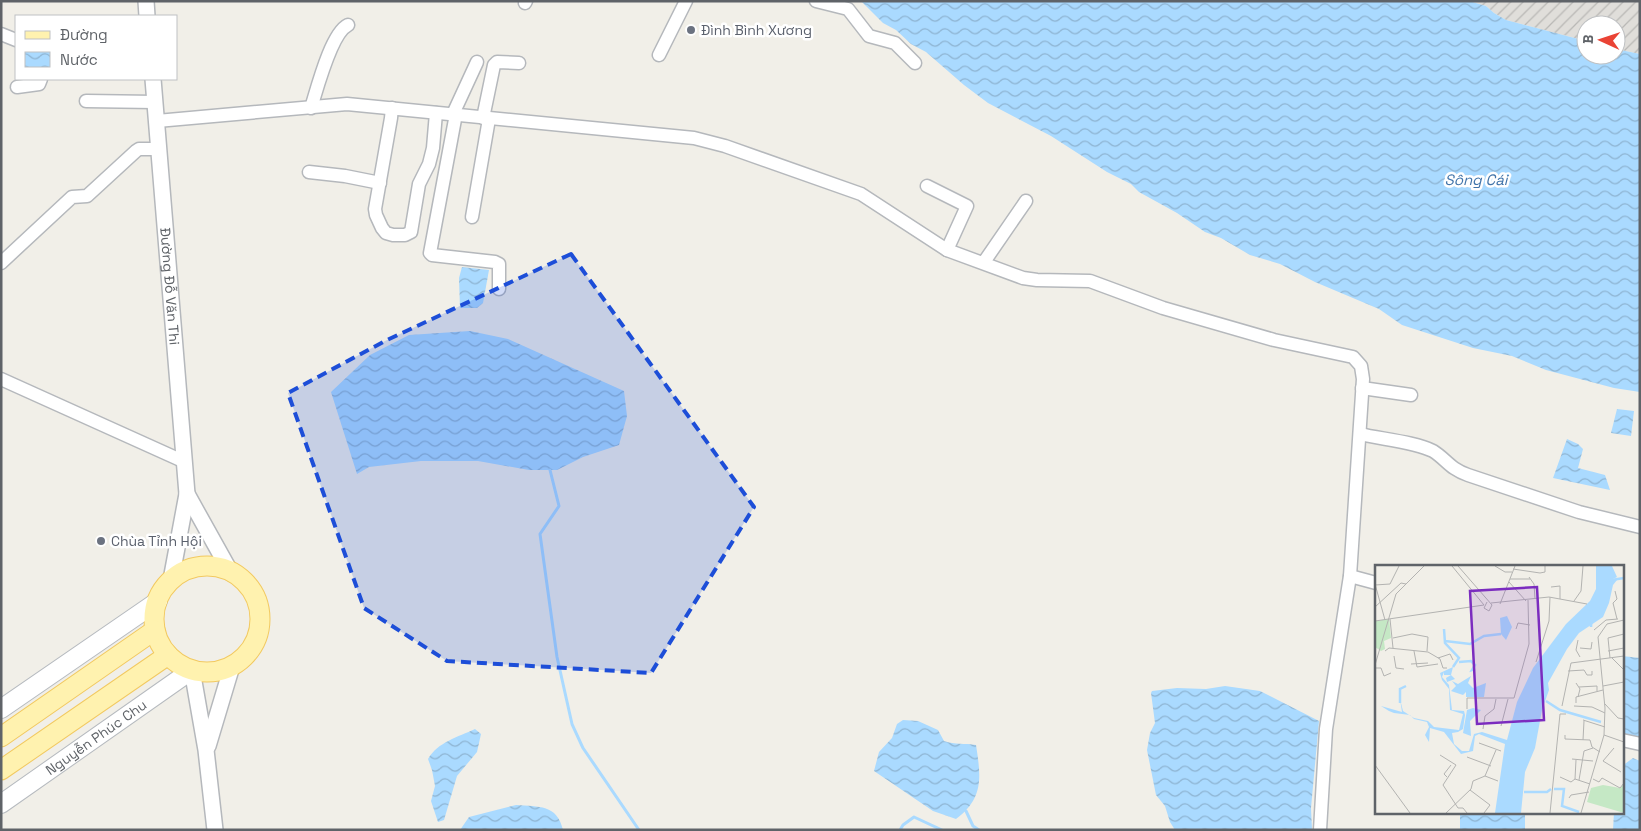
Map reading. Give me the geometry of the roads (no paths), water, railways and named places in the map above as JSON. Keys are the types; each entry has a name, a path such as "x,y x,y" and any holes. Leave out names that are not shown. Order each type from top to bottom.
{"main road":[{"path":"203,566 221,568 231,573 237,575 249,587 257,603 260,620 257,638 248,653 232,666 219,671 202,672 185,668 168,655 160,644 155,630 155,610 161,594 172,580 186,570 203,566"},
{"path":"1,709 158,601"},
{"path":"1,737 155,630"},
{"name":"Nguyễn Phúc Chu","path":"1,770 168,655"},
{"name":"Nguyễn Phúc Chu","path":"1,804 192,670"}],"street":[{"path":"146,1 147,15"},
{"path":"659,56 686,1"},
{"path":"816,1 848,9 869,36 895,43 915,63"},
{"path":"311,108 326,61 339,33 348,25"},
{"path":"1,34 15,40"},
{"path":"477,62 454,114 430,253 432,255 496,262 499,264 499,289"},
{"path":"472,217 494,65 497,62 519,62"},
{"path":"17,87 39,84 41,80"},
{"name":"Đường Đỗ Văn Thi","path":"153,80 187,494 172,580"},
{"path":"86,101 155,102"},
{"path":"156,121 347,104 694,138 725,146 861,194 947,250 1024,278 1090,281 1163,308 1274,340 1353,357 1361,366 1360,434 1350,576 1326,730 1320,830"},
{"path":"392,108 375,209 382,228 386,233 393,235 405,236 411,232 419,184 429,164 435,133 436,113"},
{"path":"1,263 72,197 87,196 140,148 159,149"},
{"path":"309,172 345,176 380,183"},
{"path":"927,186 967,206 947,250"},
{"path":"984,262 1026,201"},
{"path":"1,380 185,462"},
{"path":"1362,388 1411,395"},
{"path":"1360,434 1425,448 1435,453 1456,471 1579,512 1640,527"},
{"name":"Đường Đỗ Văn Thi","path":"187,494 231,573"},
{"path":"1350,576 1375,583"},
{"path":"206,750 232,666"},
{"path":"192,670 206,750 215,830"},
{"path":"1624,740 1640,744"}],"water":[{"name":"Sông Cái","path":"861,1 1469,1 1486,6 1506,20 1576,38 1576,65 1626,65 1626,51 1640,54 1640,392 1614,388 1546,370 1512,356 1473,348 1402,325 1379,309 1315,282 1280,264 1250,255 1221,238 1205,232 1177,213 1139,192 1131,184 1107,172 1051,136 988,103 926,52 911,44 896,30 883,23"},
{"path":"462,267 489,270 483,303 477,308 460,308 459,278"},
{"path":"470,331 508,339 624,391 627,416 619,445 583,457 557,470 529,470 478,461 421,461 369,467 357,474 331,392 370,355 409,335"},
{"path":"1617,409 1634,411 1631,436 1611,433"},
{"path":"1567,439 1578,444 1583,449 1578,468 1605,475 1610,490 1553,478"},
{"path":"1624,656 1640,658 1640,739 1624,735"},
{"path":"1225,686 1260,691 1319,721 1311,808 1312,830 1175,830 1170,822 1165,806 1156,795 1147,750 1150,733 1155,723 1151,693 1152,691 1177,688 1206,689"},
{"path":"903,720 918,721 938,730 944,741 976,745 979,777 976,795 972,803 956,819 933,811 874,771 879,752 892,738 897,724"},
{"path":"475,729 481,734 477,752 457,776 444,820 438,822 431,801 435,786 428,759 443,744"},
{"path":"1633,758 1640,761 1640,830 1613,830 1614,814 1624,814 1624,765"},
{"path":"516,805 539,807 552,811 563,830 460,830 469,817"},
{"path":"1460,814 1525,814 1525,830 1460,830"}],"waterway":[{"path":"550,470 559,506 540,534 557,657 572,724 583,748 639,830"},
{"path":"966,811 973,826 979,830"},
{"path":"900,830 903,825 914,817 942,830"}],"place":[{"name":"Đình Bình Xương","path":"691,30"},
{"name":"Chùa Tỉnh Hội","path":"101,541"}]}
